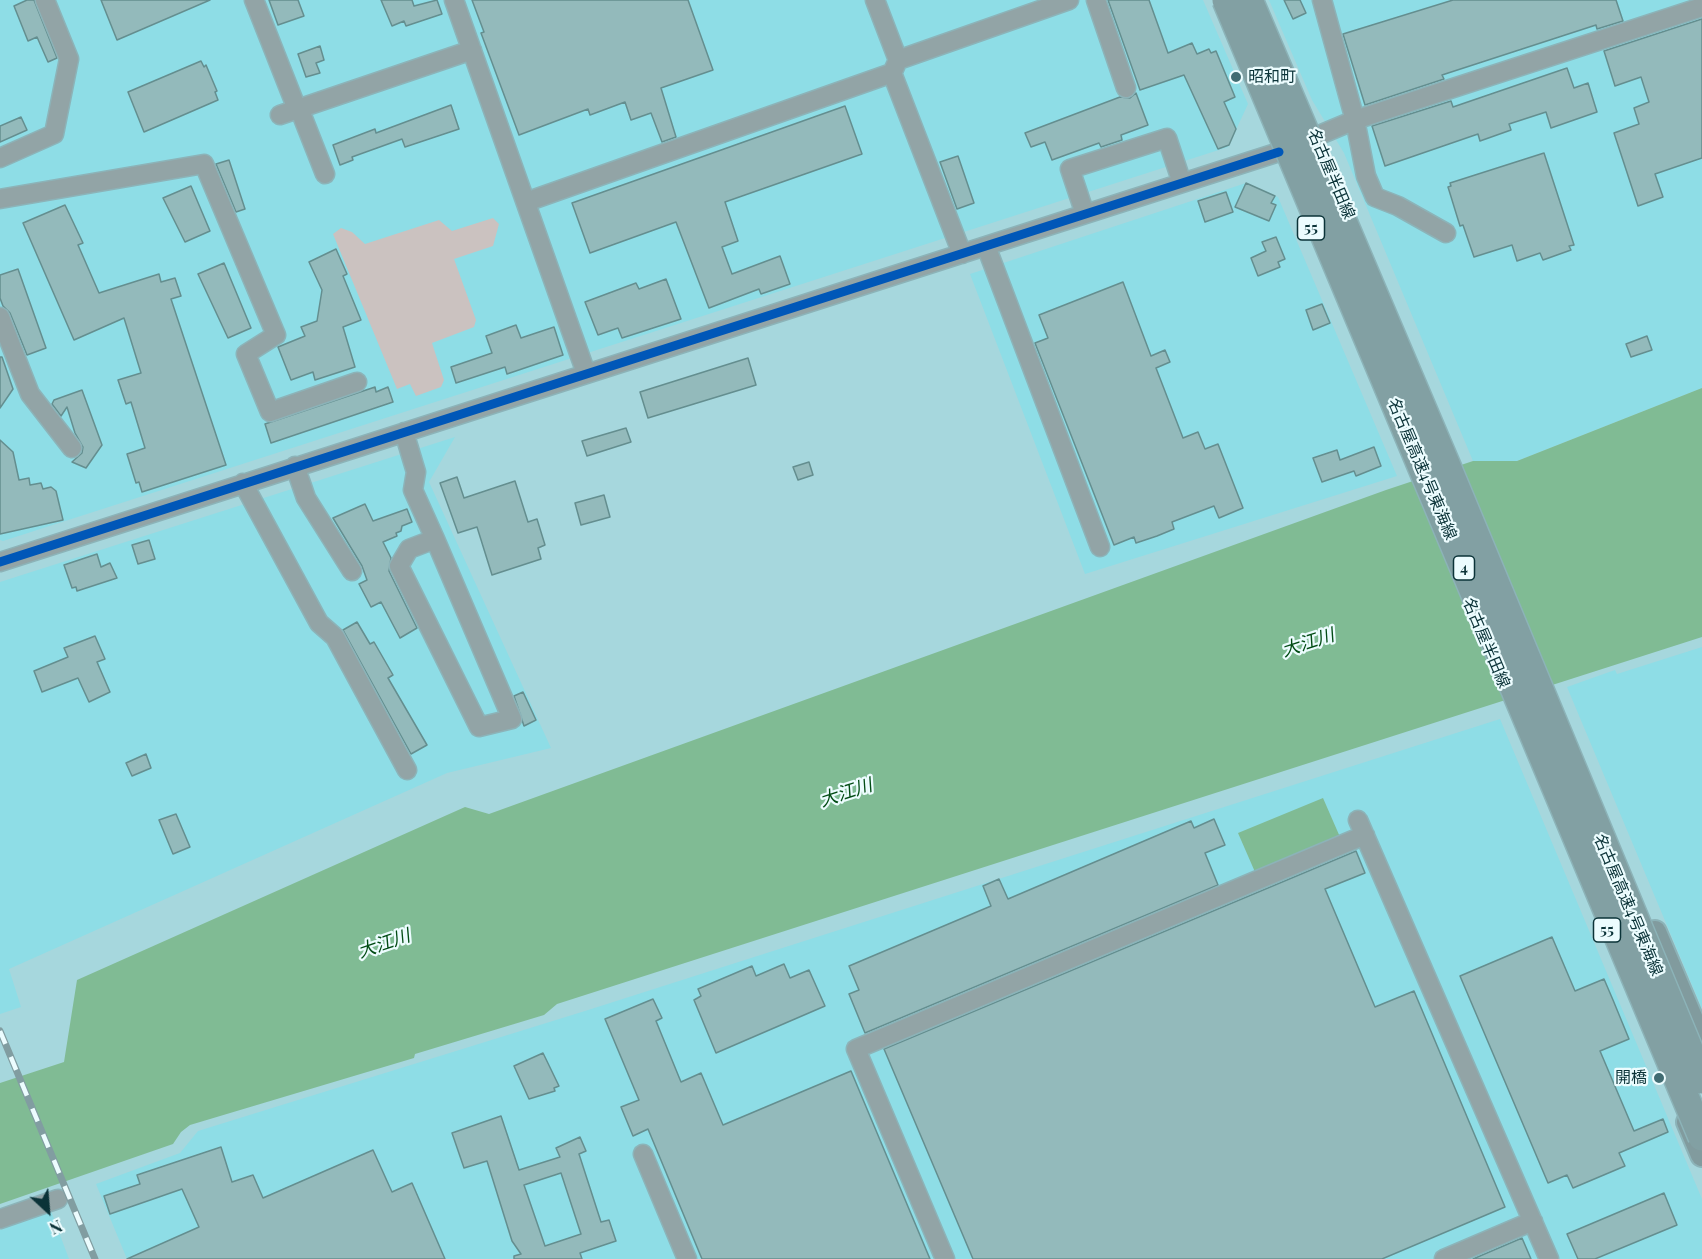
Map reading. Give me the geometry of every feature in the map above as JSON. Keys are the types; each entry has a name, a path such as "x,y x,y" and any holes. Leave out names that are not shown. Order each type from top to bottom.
{"highway":[{"name":"名古屋高速4号東海線","path":"1226,0 1702,1137"},
{"name":"名古屋高速4号東海線","path":"1250,0 1447,466 1702,1080"}],"main road":[{"name":"名古屋半田線","path":"1212,0 1279,152 1702,1155"},
{"name":"名古屋半田線","path":"1259,0 1446,447 1702,1043"}],"street":[{"path":"0,158 54,134 69,59 45,0"},
{"path":"254,0 292,110 325,174"},
{"path":"454,0 586,373"},
{"path":"875,0 895,66 962,254"},
{"path":"526,202 1069,0"},
{"path":"1096,0 1126,88"},
{"path":"1322,0 1355,120 1366,176 1375,197 1398,206 1446,233"},
{"path":"0,562 1279,152 1355,120 1702,6"},
{"path":"292,110 472,50"},
{"path":"1085,214 1070,169 1167,138 1182,183"},
{"path":"0,199 204,164 276,335 246,354 270,412 357,382"},
{"path":"986,246 1100,547"},
{"path":"0,317 30,394 72,448"},
{"path":"404,432 416,472 413,490 435,539 502,698 512,719 479,727 399,566 409,549 435,539"},
{"path":"295,466 306,498 352,571"},
{"path":"243,483 319,623 334,637 407,770"},
{"path":"945,1259 856,1049 1361,828 1549,1259"},
{"path":"643,1154 687,1259"},
{"path":"0,1219 58,1199"},
{"path":"1443,1259 1533,1221"}],"shaded area":[{"path":"0,0 1203,0 1248,104 1228,147 3,541 0,540"},
{"path":"1269,0 1702,0 1702,388 1517,461 1473,461 1344,153 1312,100"},
{"path":"1246,183 1278,197 1397,476 1085,574 970,274"},
{"path":"493,218 499,224 493,246 454,259 476,320 474,327 432,343 444,380 441,387 416,396 410,384 397,389 333,234 341,228 352,232 365,244 439,220 452,231"},
{"path":"455,437 429,482 551,748 447,773 9,969 21,1007 0,1014 0,582"},
{"path":"1702,647 1702,1009 1567,687 1615,670 1617,674"},
{"path":"1500,719 1702,1199 1702,1259 127,1259 96,1184 180,1153 198,1131 585,1011"},
{"path":"51,1211 69,1259 0,1259 0,1230"}],"water":[{"name":"大江川","path":"1702,388 1702,637 557,1004 544,1015 415,1054 414,1058 190,1125 181,1132 173,1144 0,1204 0,1083 64,1062 77,980 465,807 489,814 1386,490 1473,461 1517,461"},
{"path":"1323,798 1340,837 1255,872 1238,833"}],"building":[{"path":"27,0 34,0 57,58 48,62 37,37 28,41 14,6"},
{"path":"101,0 210,0 117,40"},
{"path":"269,0 298,0 304,16 278,25"},
{"path":"381,0 412,0 414,6 437,0 442,14 406,26 404,21 392,26"},
{"path":"472,0 688,0 713,70 661,88 676,137 662,142 651,113 631,120 625,102 590,115 588,109 519,135 481,33 484,32"},
{"path":"1108,0 1149,0 1168,53 1192,43 1197,54 1209,49 1211,53 1216,51 1235,97 1224,102 1236,129 1229,145 1218,149 1184,75 1140,90"},
{"path":"1284,0 1300,0 1306,13 1293,19"},
{"path":"1453,0 1616,0 1623,21 1597,29 1596,25 1442,75 1444,79 1365,105 1343,34"},
{"path":"1702,19 1702,158 1655,174 1663,197 1638,206 1614,133 1639,124 1634,108 1649,102 1641,77 1615,86 1604,51"},
{"path":"320,46 324,60 316,63 320,73 306,77 298,54"},
{"path":"201,61 204,67 206,65 217,91 215,92 218,100 144,132 128,92"},
{"path":"1567,68 1574,88 1588,83 1597,112 1551,128 1546,112 1509,124 1511,130 1480,141 1478,134 1385,166 1372,126 1451,101 1453,107"},
{"path":"1136,93 1148,125 1121,135 1122,140 1101,147 1099,143 1052,160 1045,142 1031,147 1025,133 1120,97 1130,98"},
{"path":"451,105 459,129 405,147 402,139 352,157 353,160 340,165 333,145 375,129 376,133"},
{"path":"845,106 862,154 725,202 738,241 722,247 732,274 780,256 790,284 761,294 759,289 709,308 676,222 590,253 572,203"},
{"path":"21,117 27,130 0,142 0,126"},
{"path":"1544,153 1574,245 1569,246 1571,250 1543,260 1540,253 1517,261 1512,245 1474,257 1463,225 1460,226 1448,187 1451,186 1450,183"},
{"path":"958,156 974,203 957,209 940,162"},
{"path":"229,160 245,209 236,212 216,164"},
{"path":"1246,183 1275,196 1271,203 1276,205 1269,221 1235,207"},
{"path":"191,186 210,231 185,242 163,198"},
{"path":"1226,192 1233,212 1205,222 1198,201"},
{"path":"65,205 83,243 78,245 99,293 159,274 161,282 175,278 181,296 171,299 226,465 142,492 139,482 136,483 127,454 145,448 131,402 126,404 118,380 141,373 124,318 74,340 23,223"},
{"path":"1276,237 1285,259 1278,262 1280,267 1258,276 1251,258 1266,251 1262,242"},
{"path":"336,249 347,274 343,276 361,320 343,327 355,367 315,380 313,372 291,380 278,347 305,336 301,327 317,321 322,290 309,262"},
{"path":"224,263 251,328 228,338 198,274"},
{"path":"18,269 46,348 27,355 10,313 3,306 0,298 0,275"},
{"path":"666,279 681,319 622,338 618,328 598,335 585,302 636,283 639,289"},
{"path":"1123,282 1151,356 1165,350 1170,362 1156,368 1183,438 1198,432 1205,449 1218,444 1243,508 1219,518 1214,506 1172,522 1174,529 1157,536 1136,543 1134,537 1114,545 1035,343 1048,338 1039,315"},
{"path":"1322,304 1330,323 1313,330 1306,310"},
{"path":"516,325 521,338 554,327 563,355 507,374 505,367 456,383 451,367 492,353 486,336"},
{"path":"1647,336 1652,350 1631,357 1626,344"},
{"path":"0,357 2,357 13,389 0,408"},
{"path":"748,358 756,385 648,418 640,392"},
{"path":"375,387 376,392 388,387 393,402 271,443 265,424"},
{"path":"82,390 102,445 86,468 72,462 82,453 83,447 75,433 67,407 61,416 52,404 54,400"},
{"path":"626,428 631,442 587,456 582,441"},
{"path":"0,440 13,452 19,480 29,478 30,485 41,483 43,489 51,487 56,491 63,520 0,534"},
{"path":"1374,447 1381,466 1356,476 1354,471 1322,482 1313,458 1337,450 1340,460"},
{"path":"809,462 813,475 798,480 793,467"},
{"path":"457,477 464,498 515,481 528,522 537,519 545,545 538,548 541,559 492,575 477,527 458,533 440,483"},
{"path":"604,495 610,517 581,525 575,503"},
{"path":"365,504 373,521 407,509 412,522 402,526 401,531 396,533 397,536 383,542 391,558 389,571 417,628 400,638 381,602 371,607 359,584 367,580 362,566 333,518"},
{"path":"149,540 155,559 138,564 132,545"},
{"path":"97,554 101,567 110,563 117,578 77,591 76,587 72,588 64,565"},
{"path":"357,622 370,644 374,642 393,675 388,678 427,745 411,754 343,630"},
{"path":"95,636 105,659 97,662 110,692 89,702 78,678 42,692 34,671 68,657 64,648"},
{"path":"523,692 536,720 524,726 514,696"},
{"path":"146,754 151,768 132,776 126,763"},
{"path":"176,814 190,847 173,854 159,820"},
{"path":"1214,819 1225,845 1205,853 1218,885 865,1033 849,994 859,990 849,966 991,906 983,886 999,879 1008,899 1191,821 1194,828"},
{"path":"1356,851 1365,873 1325,889 1375,1007 1414,991 1505,1207 1382,1259 973,1259 884,1049"},
{"path":"1552,937 1575,991 1604,979 1613,1000 1629,1039 1600,1051 1634,1131 1663,1119 1668,1132 1619,1153 1625,1166 1573,1188 1567,1175 1548,1183 1460,976"},
{"path":"784,964 790,978 809,970 825,1006 716,1053 694,1000 701,996 698,989 752,966 756,976"},
{"path":"653,999 662,1018 656,1021 681,1082 701,1073 723,1125 851,1071 930,1259 702,1259 648,1129 633,1136 621,1107 639,1100 605,1019"},
{"path":"543,1053 559,1086 554,1088 555,1091 529,1099 514,1066"},
{"path":"501,1116 519,1170 560,1157 556,1148 580,1137 586,1151 579,1154 601,1222 609,1220 616,1241 580,1253 582,1259 514,1259 514,1256 521,1254 512,1241 487,1161 464,1168 452,1133","holes":["561,1173 581,1234 545,1246 524,1185"]},
{"path":"221,1147 232,1182 253,1175 263,1198 373,1150 392,1192 412,1183 445,1259 127,1259 199,1227 182,1189 110,1214 104,1196 140,1184 137,1175"},
{"path":"1664,1193 1677,1225 1595,1259 1578,1259 1567,1234"},
{"path":"1522,1238 1531,1259 1473,1259"}],"railway":[{"path":"0,1031 95,1259"}],"cycle path":[{"path":"0,562 1279,152"}],"place":[{"name":"昭和町","path":"1236,77"},
{"name":"開橋","path":"1659,1078"}]}
